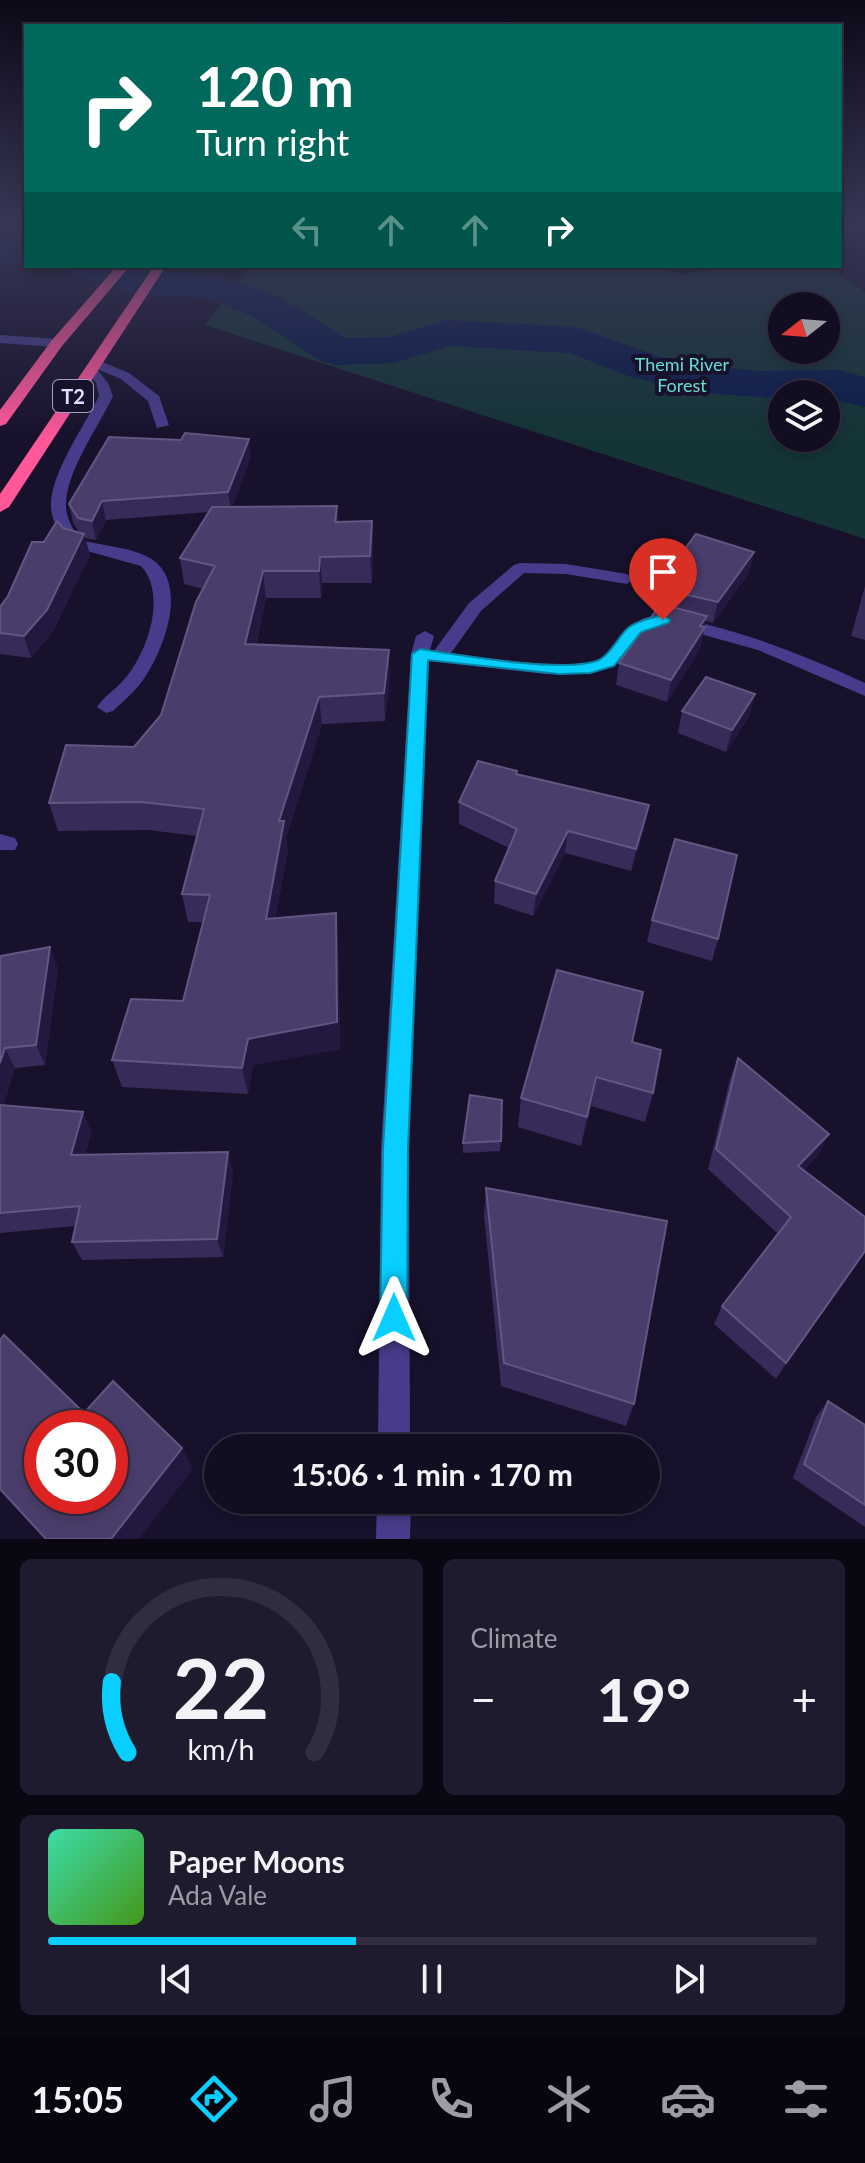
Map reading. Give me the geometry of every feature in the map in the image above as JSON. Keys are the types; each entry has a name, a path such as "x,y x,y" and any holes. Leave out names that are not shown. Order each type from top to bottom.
{"highway":[{"name":"T2","path":"0,421 57,343 97,297"},
{"name":"T2","path":"0,507 138,297"}],"street":[{"path":"0,339 57,343"},
{"path":"93,366 125,376 154,399 162,425"},
{"path":"93,366 106,396 68,475 58,508 63,525 75,543 147,563 161,582 163,603 153,640 136,677 106,707"},
{"path":"394,1434 395,1149 428,649 520,568 566,569 627,579"},
{"path":"428,649 559,669 590,668 608,662 635,629 663,620 749,639 865,690"},
{"path":"393,1539 394,1514"}],"green space":[{"name":"Themi River Forest","path":"227,297 768,297 768,364 840,364 840,297 865,297 865,539 205,325"}],"building":[{"path":"185,433 249,439 228,492 102,501 92,521 78,518 69,504 109,437 181,440"},
{"path":"337,506 335,522 372,521 370,556 320,557 319,571 263,571 245,644 389,650 384,693 319,697 279,821 284,821 266,919 336,913 337,1022 248,1039 242,1068 112,1060 131,999 183,1001 210,895 182,894 204,809 141,802 49,803 66,745 134,747 161,715 196,602 215,566 180,558 212,507"},
{"path":"57,521 63,528 84,534 47,610 24,636 0,633 0,607 32,542 44,542"},
{"path":"696,534 754,552 718,602 670,591 682,574 669,570"},
{"path":"672,607 707,616 700,626 705,627 671,680 619,663 657,609"},
{"path":"706,677 755,694 732,730 682,711"},
{"path":"478,761 517,771 516,774 649,805 636,849 568,831 536,894 495,881 517,829 459,802"},
{"path":"675,839 737,855 718,939 652,920"},
{"path":"50,947 36,1045 5,1048 0,1063 0,958"},
{"path":"557,970 643,992 632,1042 661,1050 653,1093 596,1077 587,1117 521,1098"},
{"path":"738,1058 829,1134 798,1166 865,1217 865,1251 786,1363 722,1306 791,1217 716,1149"},
{"path":"470,1095 502,1100 501,1141 463,1143"},
{"path":"0,1105 83,1112 71,1155 228,1152 217,1239 72,1242 80,1206 0,1213"},
{"path":"486,1188 667,1221 634,1404 504,1363"},
{"path":"4,1335 81,1410 24,1410 24,1514 128,1514 128,1410 87,1410 113,1381 182,1448 111,1539 46,1539 0,1489 0,1340"},
{"path":"828,1401 865,1425 865,1505 804,1464"}],"waterway":[{"path":"240,297 269,308 337,352 393,350 447,333 576,340 647,367 693,378 757,385 839,384 865,393"}],"route":[{"path":"394,1318 395,1149 420,654 471,662 559,669 590,668 608,662 635,629 663,620"}]}
